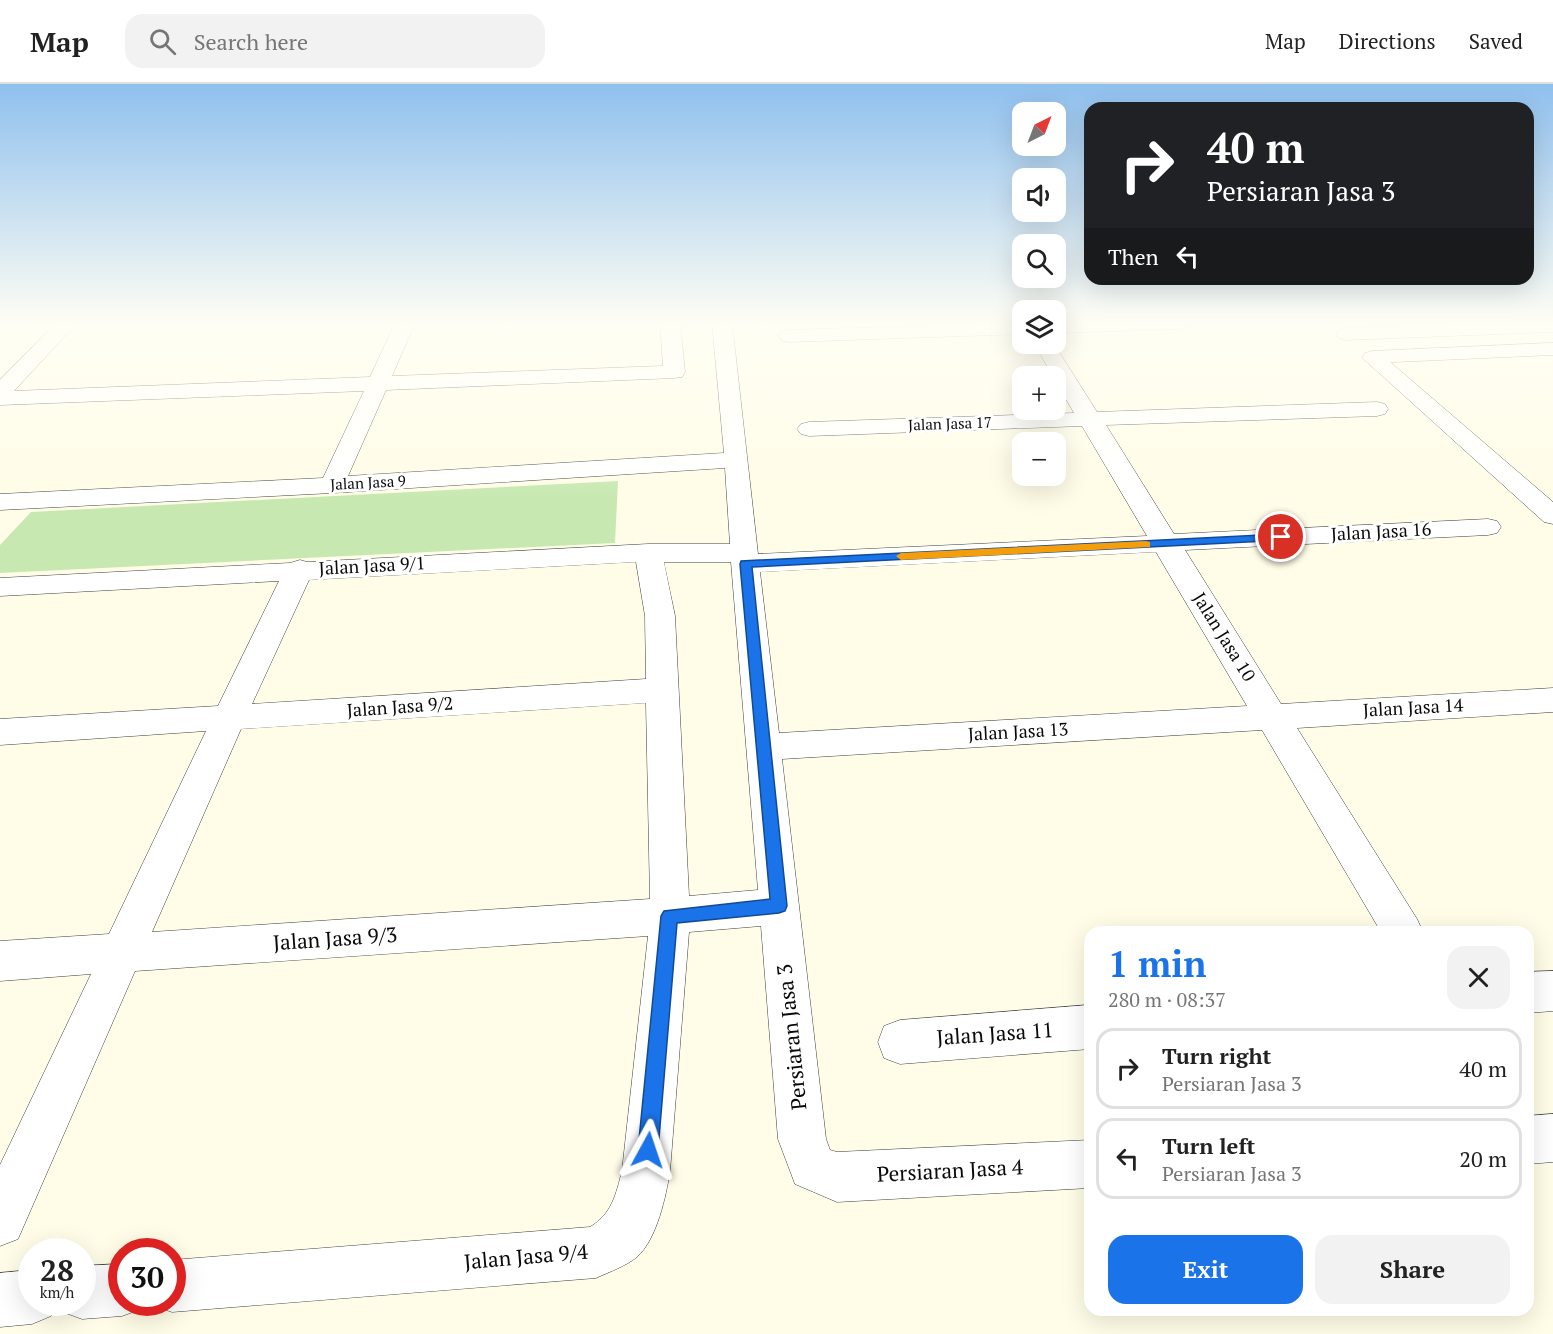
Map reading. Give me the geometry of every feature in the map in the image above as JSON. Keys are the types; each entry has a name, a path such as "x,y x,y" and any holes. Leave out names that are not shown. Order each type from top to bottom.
{"street":[{"path":"0,393 11,381"},
{"path":"0,398 443,381"},
{"name":"Persiaran Jasa 3","path":"728,381 735,460 741,493 745,558 802,1138 812,1167"},
{"name":"Jalan Jasa 10","path":"1067,381 1399,926"},
{"path":"1400,381 1553,516"},
{"path":"332,485 377,384"},
{"name":"Jalan Jasa 17","path":"809,429 1377,409"},
{"name":"Jalan Jasa 9","path":"0,502 332,485 735,460"},
{"name":"Jalan Jasa 16","path":"745,558 1166,543 1488,527"},
{"path":"648,553 660,616 662,690"},
{"name":"Jalan Jasa 9/1","path":"0,587 648,553 745,558"},
{"path":"0,1221 229,717 300,570"},
{"name":"Jalan Jasa 9/2","path":"0,732 662,690"},
{"name":"Jalan Jasa 9/4","path":"186,1285 596,1252 620,1238 638,1209 646,1171 670,916 662,690"},
{"name":"Jalan Jasa 14","path":"1273,716 1553,700"},
{"name":"Jalan Jasa 13","path":"764,747 1273,716"},
{"path":"670,916 779,906"},
{"name":"Jalan Jasa 9/3","path":"0,961 670,916"},
{"path":"1534,993 1553,991"},
{"name":"Jalan Jasa 11","path":"900,1042 1084,1027"},
{"name":"Persiaran Jasa 4","path":"812,1167 837,1177 1084,1164"},
{"path":"0,1300 18,1298"}],"green space":[{"path":"618,481 615,543 0,573 0,545 31,512"}],"slow traffic":[{"path":"901,556 1146,544"}],"route":[{"path":"648,1150 670,916 779,906 745,564 1281,537"}]}
